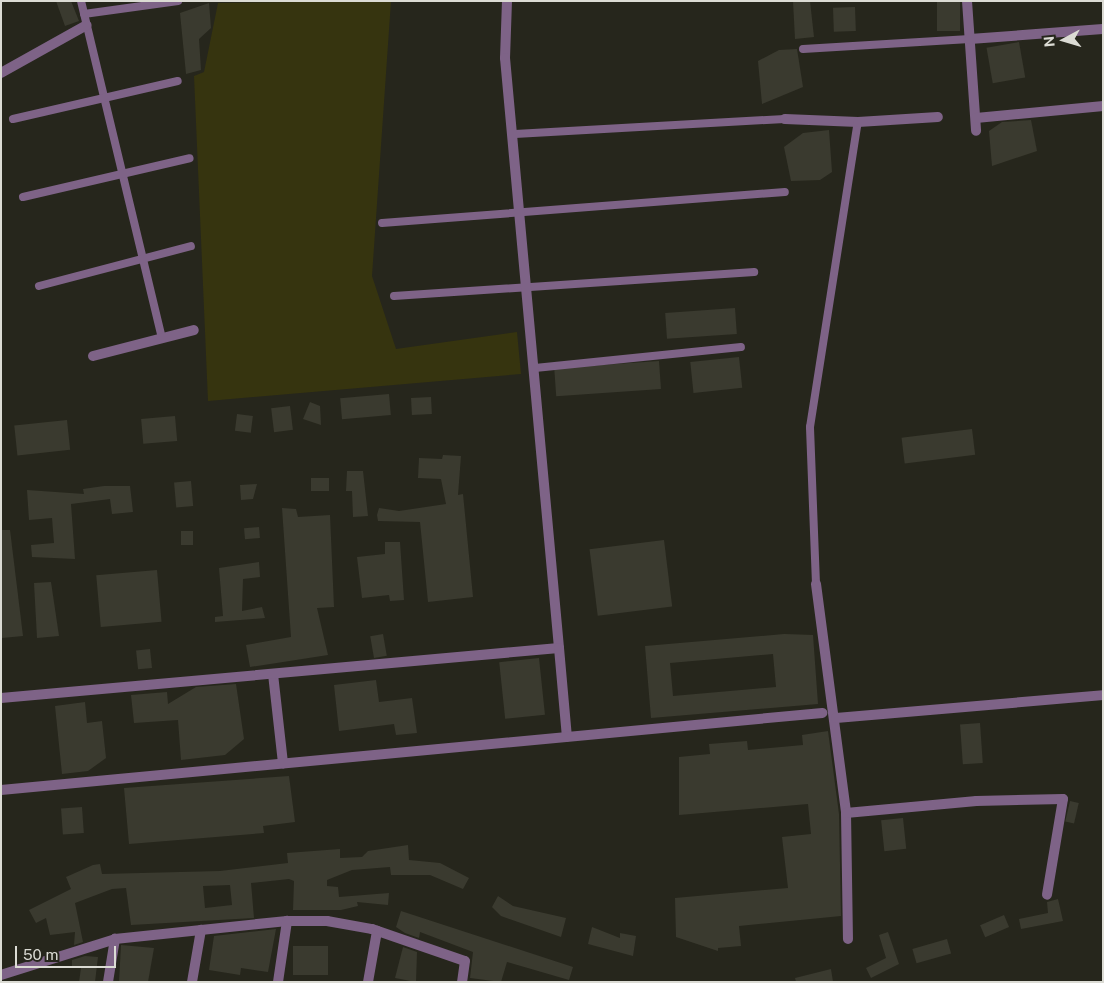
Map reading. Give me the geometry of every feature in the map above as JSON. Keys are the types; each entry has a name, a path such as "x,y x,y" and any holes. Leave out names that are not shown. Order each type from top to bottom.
{"street":[{"path":"506,1 506,58 515,134 567,737"},
{"path":"967,1 976,130"},
{"path":"1,73 87,25"},
{"path":"970,39 1103,29"},
{"path":"976,118 1103,106"},
{"path":"785,119 858,122 938,117"},
{"path":"93,356 194,330"},
{"path":"816,584 836,718 846,813 848,939"},
{"path":"1,698 560,648"},
{"path":"273,674 283,763"},
{"path":"836,718 1103,695"},
{"path":"1,790 822,713"},
{"path":"846,813 986,800 1063,799 1047,895"},
{"path":"278,982 287,921"},
{"path":"1,975 16,977 54,955 115,939 287,921 327,921 377,931 465,961 462,982"},
{"path":"192,982 201,930"},
{"path":"368,982 377,931"},
{"path":"108,982 115,939"}],"lane":[{"path":"81,1 162,338"},
{"path":"84,14 178,1"},
{"path":"803,49 970,39"},
{"path":"12,119 104,96 178,81"},
{"path":"515,134 785,119"},
{"path":"816,584 810,427 858,122"},
{"path":"23,197 190,158"},
{"path":"382,223 521,209 785,192"},
{"path":"39,286 190,246"},
{"path":"394,296 754,272"},
{"path":"535,368 741,347"}],"shaded area":[{"path":"391,1 372,276 396,349 517,332 521,374 208,401 194,76 204,72 218,3"}],"building":[{"path":"56,1 71,1 79,21 65,26"},
{"path":"793,1 810,1 814,37 795,39"},
{"path":"937,1 960,1 960,31 937,31"},
{"path":"209,3 211,28 199,39 201,70 186,74 180,13"},
{"path":"855,7 856,31 834,32 833,8"},
{"path":"1019,42 1025,77 993,83 987,48"},
{"path":"797,49 803,87 762,104 758,61 779,50"},
{"path":"1031,120 1037,151 992,166 989,131 1002,122"},
{"path":"829,130 832,172 820,180 791,181 784,147 803,133"},
{"path":"735,308 737,334 667,339 665,313"},
{"path":"739,357 742,388 694,393 690,362"},
{"path":"659,361 661,389 556,396 554,368"},
{"path":"389,394 391,415 342,419 340,398"},
{"path":"431,397 432,414 412,415 411,398"},
{"path":"310,402 320,406 321,425 303,419"},
{"path":"290,406 293,430 274,432 271,408"},
{"path":"237,414 253,416 251,433 235,431"},
{"path":"175,416 177,441 143,444 141,419"},
{"path":"67,420 70,450 17,455 14,426"},
{"path":"972,429 975,455 905,463 902,438"},
{"path":"443,455 461,456 458,495 463,494 473,597 428,602 420,522 378,521 377,515 379,508 399,511 446,504 441,479 418,478 419,458 442,459"},
{"path":"347,471 363,471 368,516 353,517 352,491 346,491"},
{"path":"311,478 329,478 329,491 311,491"},
{"path":"191,481 193,506 176,507 174,482"},
{"path":"257,484 253,499 241,500 240,485"},
{"path":"104,486 130,486 133,512 112,514 110,499 71,504 75,559 32,557 31,545 54,543 52,518 29,520 27,490 84,494 83,489"},
{"path":"282,508 296,509 298,517 330,515 334,607 317,608 328,655 250,667 246,645 291,637"},
{"path":"259,527 260,538 245,539 244,528"},
{"path":"1,530 10,530 23,636 2,638"},
{"path":"181,531 193,531 193,545 181,545"},
{"path":"664,540 672,607 598,616 590,549"},
{"path":"385,542 400,542 404,600 390,601 389,595 362,598 357,557 385,554"},
{"path":"259,562 260,577 243,579 242,611 262,607 265,618 215,622 215,617 223,616 219,568"},
{"path":"157,570 162,622 101,627 96,575"},
{"path":"51,582 59,636 37,638 34,583"},
{"path":"383,634 387,656 374,658 370,636"},
{"path":"784,634 813,635 818,704 651,718 645,646","holes":["773,654 776,687 673,696 670,663"]},
{"path":"150,649 152,668 138,669 136,650"},
{"path":"539,658 545,715 505,719 499,662"},
{"path":"376,680 379,702 412,698 417,733 396,735 394,724 339,731 334,685"},
{"path":"236,684 244,739 225,755 181,760 178,720 134,723 131,695 167,692 168,704 196,687"},
{"path":"85,702 87,723 102,721 106,758 88,771 62,774 55,706"},
{"path":"980,723 983,763 963,764 960,724"},
{"path":"828,731 839,814 841,916 739,926 741,946 718,948 718,951 676,937 675,898 788,888 782,837 811,834 808,804 679,815 679,757 710,754 709,744 747,741 748,750 803,745 802,735"},
{"path":"289,776 295,822 263,826 264,833 129,844 124,788"},
{"path":"1070,801 1079,803 1074,823 1065,821"},
{"path":"82,807 84,833 63,834 61,808"},
{"path":"903,818 906,849 884,851 881,820"},
{"path":"408,845 409,860 440,863 469,878 463,889 430,875 391,875 390,867 352,870 327,880 327,886 338,887 339,897 389,893 388,905 357,902 358,906 341,910 293,910 294,881 289,879 251,883 254,918 131,925 126,888 112,889 75,903 83,942 74,945 75,932 50,935 46,918 36,923 29,910 71,889 66,877 93,865 100,864 102,874 220,871 288,863 287,853 340,849 340,858 362,857 368,851","holes":["230,885 232,905 205,908 203,886"]},
{"path":"498,896 513,906 566,918 561,937 501,916 492,907"},
{"path":"1058,899 1063,921 1021,929 1019,919 1048,913 1047,902"},
{"path":"401,911 573,967 569,980 507,962 501,982 470,978 473,952 420,932 419,938 405,933 396,927"},
{"path":"1004,915 1009,927 985,937 980,925"},
{"path":"592,927 620,938 620,933 636,936 633,956 588,944"},
{"path":"276,929 268,972 241,968 240,975 209,970 214,936"},
{"path":"888,932 899,964 871,978 866,968 886,958 879,935"},
{"path":"947,939 951,953 917,963 912,949"},
{"path":"121,945 154,948 148,982 119,982"},
{"path":"293,946 328,946 328,975 293,975"},
{"path":"403,947 417,952 416,982 395,978"},
{"path":"85,956 98,957 95,982 79,982 81,968 72,967 72,960"},
{"path":"831,969 833,982 796,982 795,978"}]}
